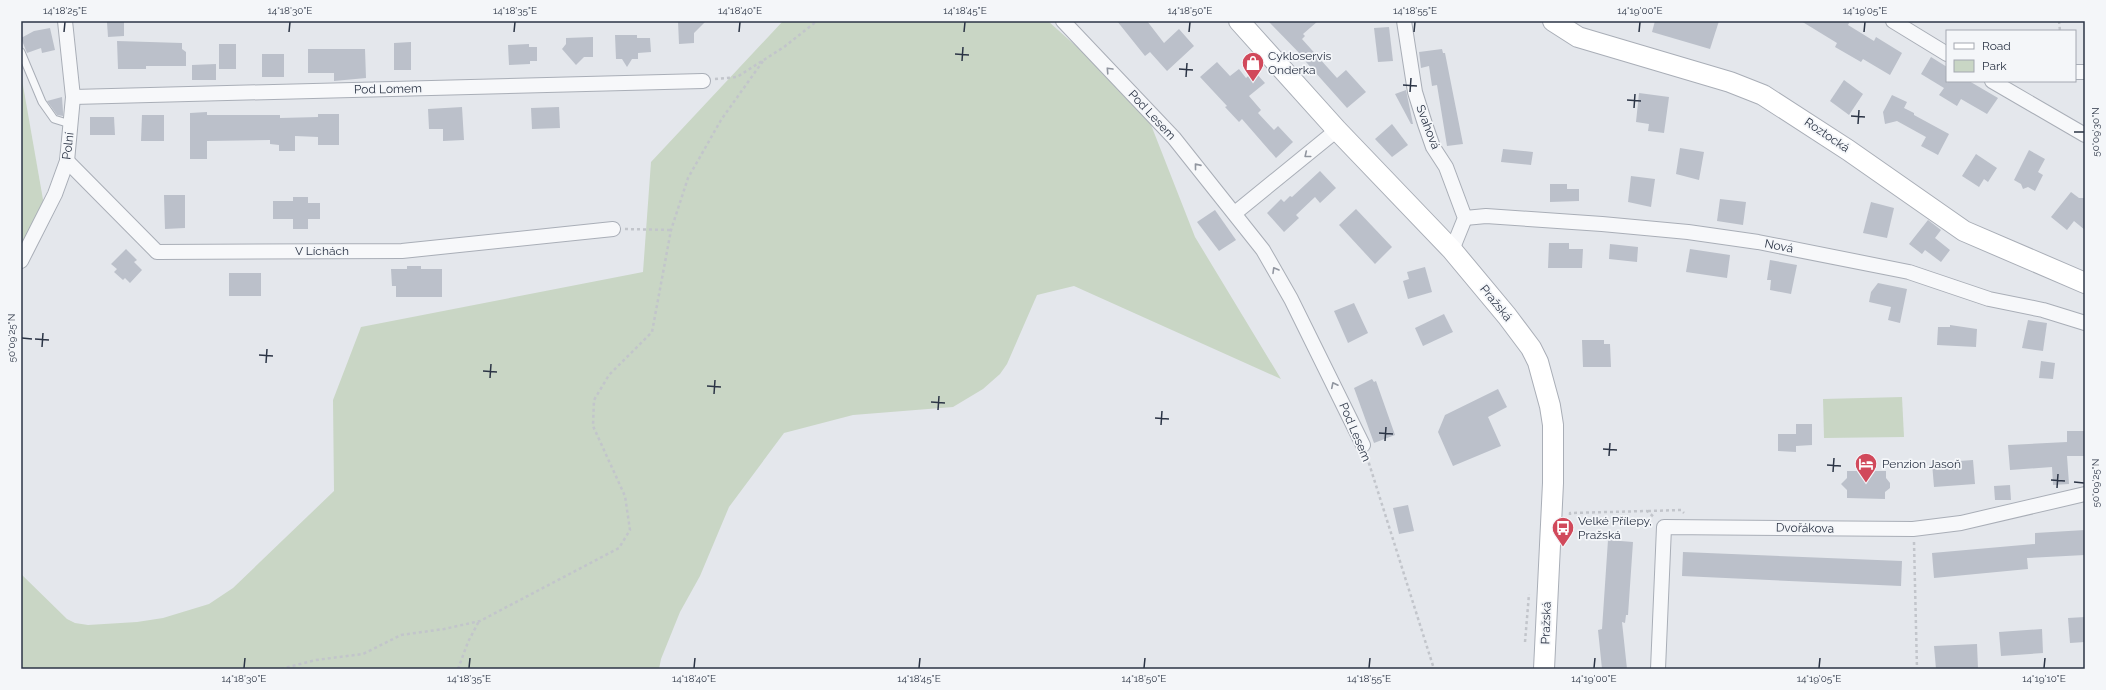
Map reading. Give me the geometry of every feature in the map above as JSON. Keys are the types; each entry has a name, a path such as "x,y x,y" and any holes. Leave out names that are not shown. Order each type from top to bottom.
{"main road":[{"name":"Pražská","path":"1239,21 1337,130 1452,250 1531,348 1543,377 1553,425 1544,669"},
{"name":"Roztocká","path":"1553,21 1578,37 1730,82 1763,95 1848,150 1964,231 2085,282"}],"street":[{"name":"Polní","path":"21,261 56,194 67,161 73,97 64,21"},
{"name":"Pod Lesem","path":"1063,21 1174,138 1236,213 1264,250 1291,299 1363,446"},
{"name":"Svahová","path":"1404,21 1415,92 1424,124 1433,147 1446,167 1464,218"},
{"path":"1893,21 1946,53"},
{"name":"Pod Lomem","path":"73,97 703,81"},
{"path":"1998,82 2085,135"},
{"path":"1236,213 1337,130"},
{"name":"V Líchách","path":"67,161 157,252 402,251 613,229"},
{"name":"Nová","path":"1464,218 1486,216 1602,224 1688,232 1758,242 1909,272 1989,299 2043,310 2085,323"},
{"path":"1452,250 1464,218"},
{"name":"Dvořákova","path":"1664,526 1913,529 1961,523 2085,494"},
{"path":"1658,669 1664,526"}],"lane":[{"path":"21,52 42,102 54,119 70,124"}],"path":[{"path":"703,81 737,77 784,47 817,21"},
{"path":"281,669 316,660 363,654 401,635 444,629 480,621 619,548 630,530 625,496 593,426 594,400 609,375 652,332 671,230 688,178 721,120 763,61"},
{"path":"613,229 671,230"},
{"name":"Pod Lesem","path":"1363,446 1434,669"},
{"path":"1570,521 1570,513 1648,511 1664,526"},
{"path":"1913,529 1917,669"},
{"path":"458,669 468,642 480,621"}],"green space":[{"path":"783,21 1048,21 1144,107 1195,237 1281,379 1074,286 1037,295 1007,364 1000,374 983,389 953,407 853,415 784,433 729,507 700,576 680,612 661,659 659,669 21,669 21,574 67,619 75,623 88,625 137,622 163,618 209,604 233,588 334,491 333,400 361,327 643,272 651,162"},
{"path":"21,74 45,211 21,263"},
{"path":"1902,397 1904,437 1824,438 1823,399"}],"building":[{"path":"678,21 706,21 694,33 694,43 679,44"},
{"path":"1117,21 1147,21 1164,43 1179,29 1194,46 1167,71 1150,52 1145,56"},
{"path":"1268,21 1318,21 1303,34 1305,36 1302,39 1337,78 1346,70 1366,92 1347,108 1306,62 1307,61"},
{"path":"1655,21 1719,21 1710,49 1652,32"},
{"path":"1801,21 1850,21 1848,25 1874,41 1876,37 1902,53 1890,75 1863,59 1861,62 1835,47 1837,43"},
{"path":"107,22 124,22 124,36 108,37"},
{"path":"1389,27 1393,61 1378,62 1374,28"},
{"path":"50,28 55,50 42,53 41,48 27,53 21,38 34,31"},
{"path":"615,35 637,35 637,38 650,38 651,52 638,53 638,59 632,59 627,67 622,59 616,59"},
{"path":"593,37 593,57 584,57 576,65 562,49 566,44 566,38"},
{"path":"117,41 182,43 182,49 186,52 186,66 146,66 146,69 118,69"},
{"path":"411,42 411,70 394,70 394,43"},
{"path":"219,44 236,44 236,69 219,69"},
{"path":"529,44 529,47 537,47 537,61 530,61 530,64 509,65 508,45"},
{"path":"308,49 365,49 366,78 334,81 334,73 308,73"},
{"path":"1442,49 1443,53 1445,53 1463,144 1447,146 1437,85 1432,86 1429,66 1421,68 1419,52"},
{"path":"262,54 284,54 284,77 262,77"},
{"path":"1931,57 1946,66 1947,83 1971,82 1998,98 1987,114 1961,99 1957,106 1939,95 1944,88 1921,74"},
{"path":"1217,62 1230,76 1239,69 1246,78 1254,71 1265,83 1249,96 1261,110 1258,113 1274,130 1278,126 1293,142 1276,158 1242,119 1239,122 1225,107 1227,106 1200,77"},
{"path":"216,64 216,80 192,80 192,65"},
{"path":"1844,80 1863,94 1849,115 1830,101"},
{"path":"1406,90 1413,124 1411,124 1395,94"},
{"path":"1639,93 1669,97 1664,133 1648,131 1649,124 1636,122"},
{"path":"1892,95 1907,102 1904,108 1914,113 1914,115 1949,134 1938,155 1921,146 1926,137 1897,121 1885,124 1883,112"},
{"path":"62,97 63,116 57,115 47,101"},
{"path":"462,107 464,140 443,141 443,129 429,129 428,109"},
{"path":"559,107 560,128 532,129 531,108"},
{"path":"207,112 207,115 280,115 280,118 318,117 318,114 339,114 339,145 318,145 318,137 295,136 295,151 279,151 279,145 270,144 270,140 207,141 207,159 190,159 190,113"},
{"path":"142,115 164,115 164,141 141,141"},
{"path":"90,117 114,117 115,135 90,135"},
{"path":"1392,124 1408,145 1392,157 1375,139"},
{"path":"1680,148 1704,152 1699,180 1676,174"},
{"path":"1503,149 1533,152 1531,165 1501,162"},
{"path":"2029,150 2045,159 2038,172 2043,175 2035,191 2028,187 2023,189 2021,184 2014,180"},
{"path":"1976,154 1997,168 1988,182 1984,179 1979,187 1962,176"},
{"path":"1320,171 1336,188 1320,203 1315,197 1296,215 1299,218 1284,232 1267,213 1281,199 1284,202 1290,196 1292,197"},
{"path":"1631,176 1655,179 1651,207 1628,202"},
{"path":"1550,184 1567,184 1567,189 1579,189 1579,201 1550,202"},
{"path":"2071,192 2079,198 2085,198 2085,230 2074,221 2067,230 2051,217"},
{"path":"164,195 185,195 185,228 165,229"},
{"path":"293,197 308,197 308,203 320,203 320,219 308,219 308,229 293,229 293,219 273,219 273,201 293,201"},
{"path":"1720,199 1746,202 1743,225 1717,221"},
{"path":"1871,202 1894,208 1887,238 1863,233"},
{"path":"1356,209 1392,247 1375,264 1339,225"},
{"path":"1215,210 1236,240 1219,251 1197,222"},
{"path":"1928,220 1941,230 1935,238 1950,250 1941,262 1925,250 1922,254 1909,244"},
{"path":"1549,243 1569,243 1569,249 1583,249 1582,268 1548,268"},
{"path":"1610,244 1638,247 1637,262 1609,259"},
{"path":"126,249 137,260 134,262 142,270 130,283 125,278 123,280 114,272 117,269 111,264"},
{"path":"1690,249 1730,255 1727,278 1686,272"},
{"path":"1770,260 1797,265 1791,294 1770,290 1771,280 1767,280"},
{"path":"407,266 421,266 421,269 442,269 442,297 396,297 396,286 392,286 391,269 407,269"},
{"path":"1425,267 1432,292 1408,299 1403,281 1409,279 1407,272"},
{"path":"229,273 261,273 261,296 229,296"},
{"path":"1878,283 1907,289 1900,323 1888,320 1891,307 1869,302 1871,292"},
{"path":"1354,303 1368,333 1348,343 1334,311"},
{"path":"1444,314 1453,332 1423,346 1415,328"},
{"path":"2028,320 2047,323 2043,351 2022,348"},
{"path":"1950,325 1977,329 1976,347 1937,345 1938,327 1950,327"},
{"path":"1582,340 1604,340 1604,344 1610,344 1611,367 1583,367"},
{"path":"2041,361 2055,363 2053,379 2039,378"},
{"path":"1372,379 1374,382 1376,381 1395,435 1374,443 1354,388"},
{"path":"1498,389 1507,407 1488,417 1501,446 1453,466 1438,432 1445,415"},
{"path":"1796,424 1812,424 1812,445 1796,446 1796,452 1778,451 1778,434 1796,434"},
{"path":"2067,431 2085,431 2085,456 2067,456 2069,484 2053,485 2052,467 2010,470 2008,445 2067,442"},
{"path":"1973,460 1975,484 1934,487 1932,463"},
{"name":"Penzion Jasoň","path":"1847,471 1886,471 1886,478 1890,483 1890,488 1885,492 1885,499 1847,498 1847,490 1841,484 1847,478"},
{"path":"2010,485 2011,500 1995,500 1994,486"},
{"path":"1408,505 1414,531 1399,534 1393,508"},
{"path":"2085,530 2085,555 2027,558 2028,569 1934,578 1932,553 2035,544 2035,533"},
{"path":"1608,540 1633,542 1628,615 1626,615 1625,623 1622,622 1627,669 1602,669 1598,630 1602,629"},
{"path":"1683,552 1902,561 1901,586 1682,576"},
{"path":"2085,617 2085,642 2070,643 2068,618"},
{"path":"2042,629 2043,653 2001,656 1999,632"},
{"path":"1977,644 1978,669 1936,669 1934,646"}],"place":[{"name":"Cykloservis Onderka","path":"1253,82"},
{"name":"Penzion Jasoň","path":"1866,484"},
{"name":"Velké Přílepy, Pražská","path":"1563,548"}]}
